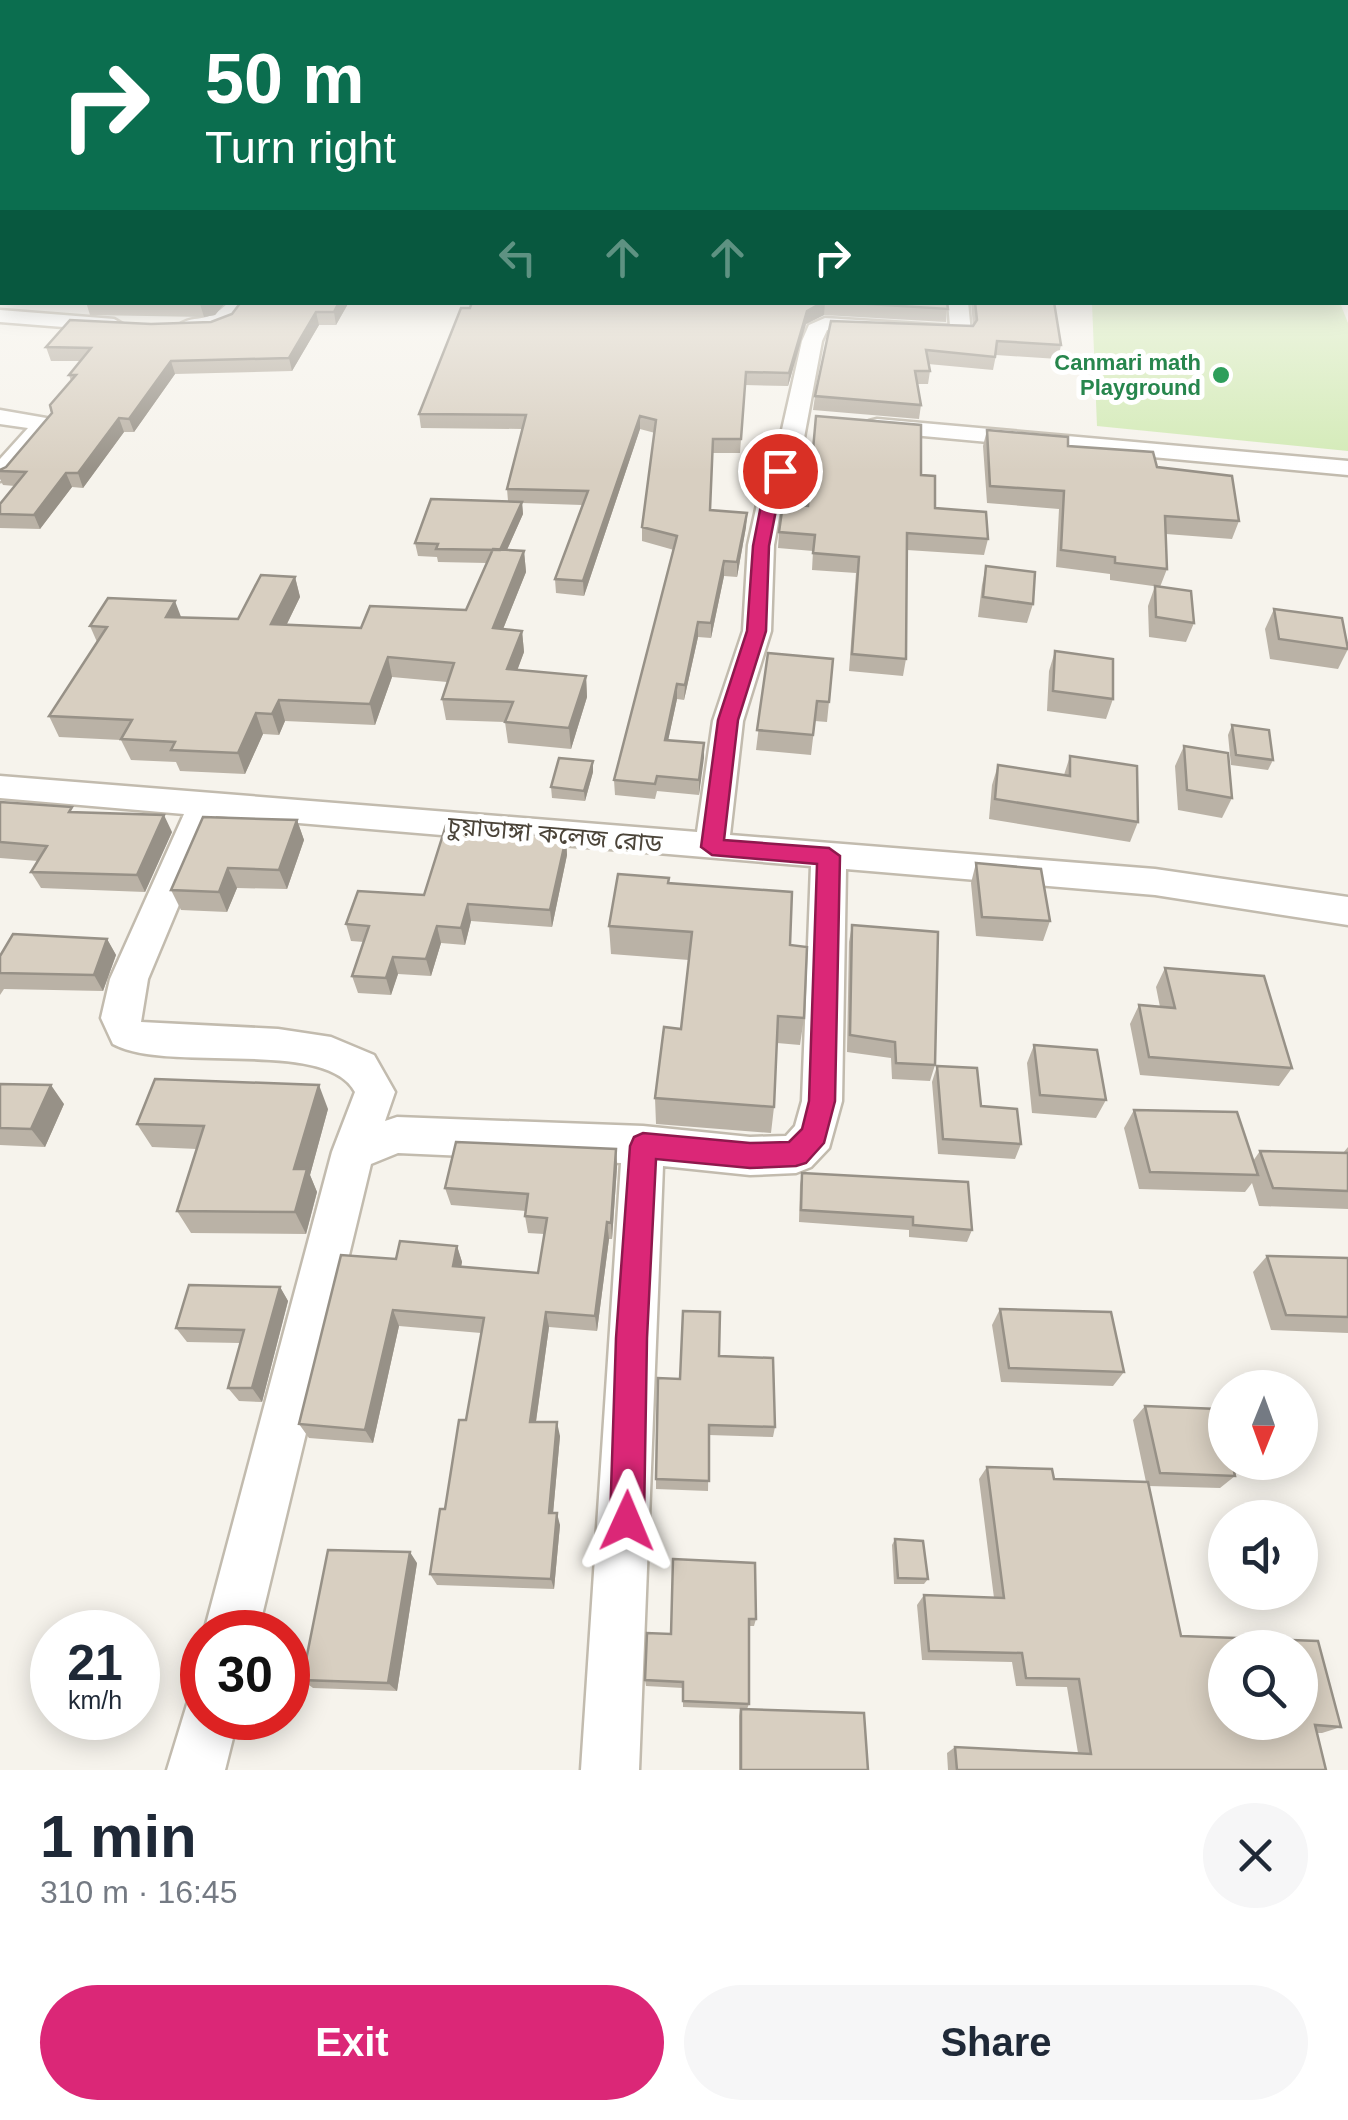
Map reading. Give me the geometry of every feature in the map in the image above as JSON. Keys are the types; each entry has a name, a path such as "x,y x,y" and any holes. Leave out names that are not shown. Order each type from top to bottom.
{"street":[{"path":"0,316 152,326 220,324 237,306"},
{"path":"712,847 728,720 756,631 761,546 770,500 806,420 812,341 819,325 952,334 961,332 958,306"},
{"path":"0,417 44,424 0,474"},
{"path":"855,424 1348,468"},
{"name":"চুয়াডাঙ্গা কলেজ রোড","path":"0,787 1155,882 1348,911"},
{"path":"204,804 129,979 120,1018 127,1033 140,1040 301,1049 351,1061 363,1069 375,1092 353,1152 237,1610"},
{"path":"353,1152 397,1136 643,1146 750,1156 796,1154 814,1134 822,1101 829,856"},
{"path":"610,1770 627,1521 631,1338 643,1146"},
{"path":"196,1770 204,1740"}],"green space":[{"name":"Canmari math Playground","path":"1092,306 1341,306 1348,323 1348,451 1097,426"}],"building":[{"path":"238,306 337,306 334,312 316,312 289,358 171,361 129,419 119,418 78,473 66,473 34,515 0,514 0,504 26,472 0,470 52,413 50,405 76,375 69,375 91,348 46,347 70,320 211,322 232,314"},
{"path":"817,306 807,311 789,373 746,372 741,439 713,439 710,510 747,513 737,562 724,561 711,623 698,622 685,685 677,684 665,740 704,743 699,780 657,776 655,784 614,780 677,536 642,527 656,420 640,416 583,581 555,579 588,491 507,489 526,415 419,414 461,308"},
{"path":"894,306 948,306 948,309"},
{"path":"975,306 1055,306 1061,345 997,341 995,357 926,350 930,371 915,371 921,405 815,396 831,321 973,326 977,320"},
{"path":"816,416 921,425 921,475 935,476 935,508 986,512 988,539 907,533 906,659 852,654 859,557 813,553 815,535 779,532 783,504 808,506"},
{"path":"987,430 1068,437 1068,446 1153,452 1157,467 1232,476 1239,521 1165,516 1167,569 1115,563 1115,557 1061,550 1064,491 990,486"},
{"path":"431,499 522,502 500,550 436,549 438,544 415,543"},
{"path":"493,549 524,551 493,628 522,631 507,669 586,676 569,728 505,722 513,702 442,699 454,663 388,657 370,704 279,700 272,714 256,713 238,753 171,750 175,742 121,739 132,720 49,716 107,627 90,626 108,598 175,601 166,617 238,619 261,575 295,577 271,624 361,628 370,606 466,610"},
{"path":"986,566 1035,572 1033,604 983,597"},
{"path":"1155,586 1191,591 1194,623 1156,617"},
{"path":"1274,609 1342,618 1348,649 1279,639"},
{"path":"1055,651 1113,659 1113,699 1053,691"},
{"path":"768,653 833,659 829,702 817,701 813,735 757,730"},
{"path":"1232,725 1269,730 1273,760 1236,755"},
{"path":"1184,746 1228,753 1232,798 1187,790"},
{"path":"1070,756 1137,766 1138,822 995,799 998,765 1070,776"},
{"path":"559,758 593,761 584,791 551,787"},
{"path":"0,802 72,807 69,812 164,815 137,875 31,872 47,846 0,842"},
{"path":"203,817 297,820 279,870 228,868 219,892 171,890"},
{"path":"446,825 566,838 550,910 468,904 461,928 437,926 426,959 393,957 386,978 352,976 369,926 346,924 358,891 424,895"},
{"path":"976,863 1041,869 1050,921 982,917"},
{"path":"618,874 669,878 668,883 792,892 790,945 807,947 804,1018 778,1016 774,1107 655,1098 664,1027 681,1029 692,932 609,926"},
{"path":"852,925 938,932 935,1065 896,1063 895,1042 850,1035"},
{"path":"13,934 107,939 94,975 0,973 0,956"},
{"path":"1165,968 1264,976 1292,1068 1149,1057 1139,1005 1175,1008"},
{"path":"1034,1045 1097,1050 1106,1100 1040,1095"},
{"path":"937,1066 977,1068 981,1106 1017,1109 1021,1144 943,1139"},
{"path":"155,1079 319,1085 294,1169 307,1169 295,1212 177,1211 204,1126 137,1124"},
{"path":"0,1084 51,1085 31,1129 0,1128"},
{"path":"1134,1110 1237,1112 1258,1175 1150,1172"},
{"path":"456,1142 616,1149 611,1223 607,1222 595,1316 546,1312 530,1422 557,1422 549,1513 557,1513 551,1579 430,1574 440,1509 445,1509 459,1420 466,1420 484,1318 393,1310 365,1430 299,1424 341,1255 396,1259 400,1241 457,1246 453,1266 538,1273 547,1218 525,1216 528,1194 445,1188"},
{"path":"1260,1151 1348,1153 1348,1191 1273,1188"},
{"path":"802,1173 968,1182 972,1230 913,1225 913,1217 801,1210"},
{"path":"1267,1256 1348,1258 1348,1317 1286,1315"},
{"path":"189,1285 280,1287 252,1388 228,1388 244,1330 176,1328"},
{"path":"1000,1309 1111,1312 1124,1372 1009,1368"},
{"path":"683,1311 720,1312 719,1356 773,1358 775,1427 709,1425 709,1481 656,1479 658,1378 680,1379"},
{"path":"1145,1406 1208,1409 1208,1475 1160,1473"},
{"path":"987,1467 1052,1469 1054,1479 1148,1482 1181,1636 1208,1637 1208,1740 1318,1737 1326,1770 957,1770 955,1747 1091,1754 1079,1679 1026,1678 1022,1653 929,1651 924,1595 1004,1598"},
{"path":"895,1539 923,1541 928,1579 898,1578"},
{"path":"328,1550 410,1552 388,1683 310,1680 310,1640"},
{"path":"673,1559 755,1563 756,1619 749,1619 749,1704 683,1701 683,1682 645,1680 647,1633 671,1634"},
{"path":"1318,1641 1341,1727 1318,1725"},
{"path":"741,1709 864,1713 868,1770 741,1770"}],"place":[{"name":"Canmari math Playground","path":"1221,375"}],"route":[{"path":"627,1521 631,1338 643,1146 750,1156 796,1154 814,1134 822,1101 829,856 712,847 728,720 756,631 761,546 780,471"}]}
